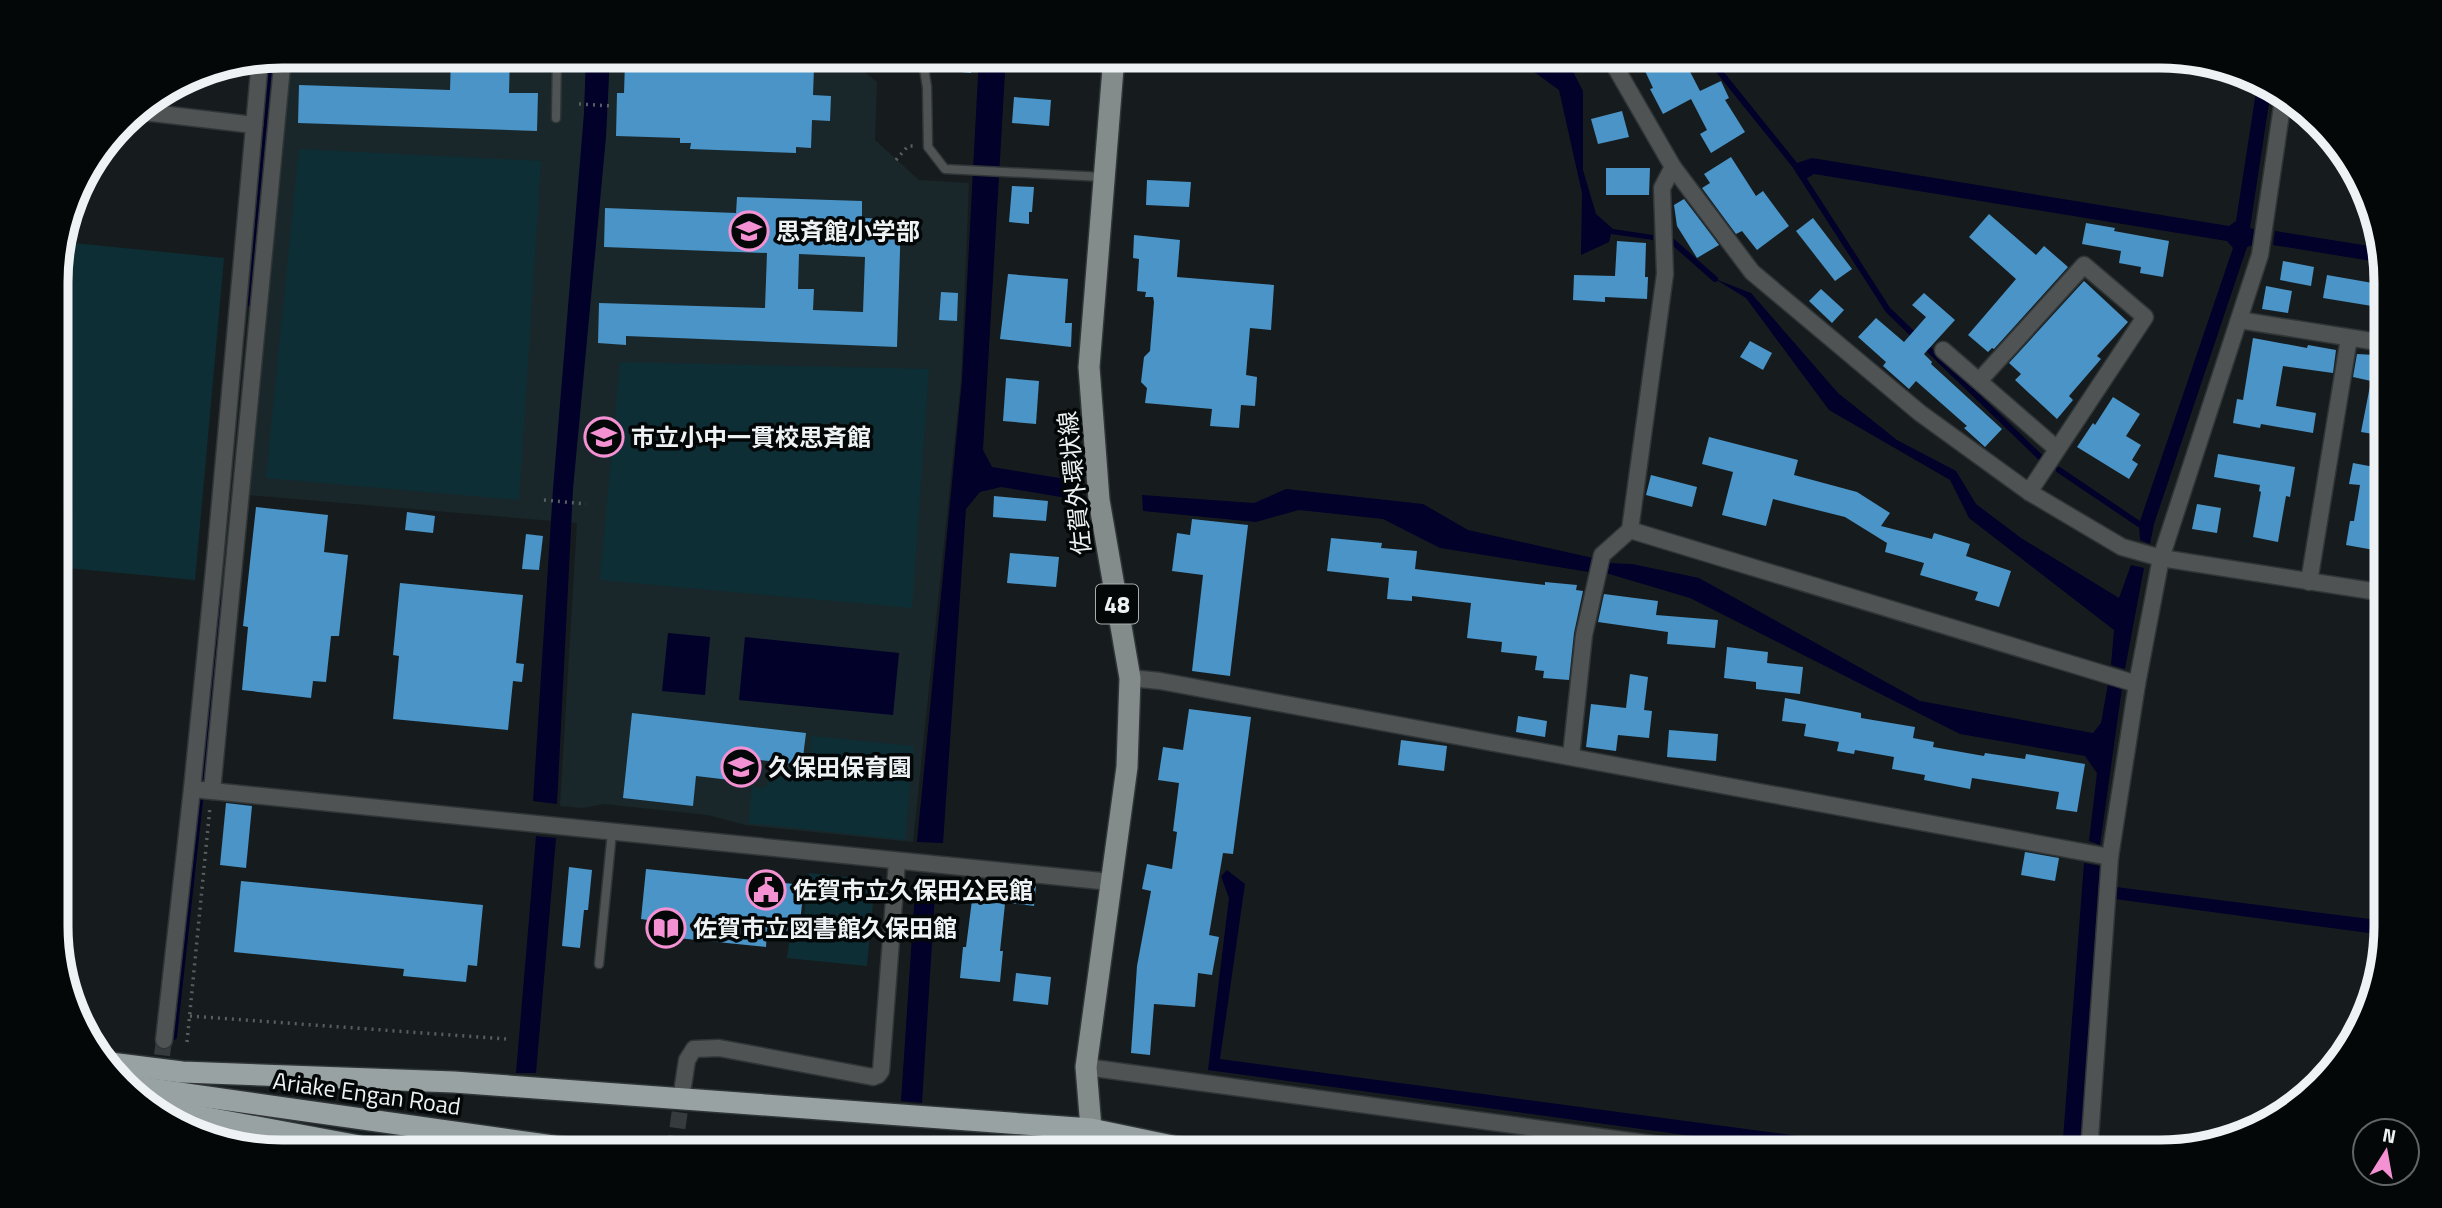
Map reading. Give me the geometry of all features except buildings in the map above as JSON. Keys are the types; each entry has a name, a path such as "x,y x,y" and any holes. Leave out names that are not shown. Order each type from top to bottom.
{"highway":[{"path":"119,1064 182,1072 454,1082 1090,1129 1141,1140"},
{"name":"Ariake Engan Road","path":"142,1088 510,1140"},
{"path":"178,1113 327,1140"}],"main road":[{"name":"佐賀外環状線","path":"1091,1140 1086,1067 1128,767 1130,678 1098,500 1089,367 1113,68"}],"street":[{"path":"212,791 282,68"},
{"path":"1616,68 1673,167 1752,272 1920,413 2029,492 2122,547 2161,558 2374,591"},
{"path":"164,1040 192,789 259,70"},
{"path":"2091,1139 2110,857 2137,684 2161,558 2260,255 2282,106"},
{"path":"152,113 254,125"},
{"path":"1572,757 1584,635 1602,555 1630,530 1665,274 1662,188 1673,167"},
{"path":"1979,381 2084,265 2145,317 2029,492"},
{"path":"2239,320 2374,342"},
{"path":"2309,582 2349,338"},
{"path":"1943,350 2057,449"},
{"path":"1630,530 2137,684"},
{"path":"1130,678 2110,857"},
{"path":"192,789 1111,882"},
{"path":"683,1086 687,1060 694,1049 719,1048 873,1077 878,1075 881,1071 897,861"},
{"path":"1086,1067 1618,1139"}],"lane":[{"path":"556,118 557,68"},
{"path":"924,68 928,147 945,169 1104,177"},
{"path":"598,964 612,832"}],"path":[{"path":"579,104 612,106"},
{"path":"896,160 908,146 928,147"},
{"path":"544,500 586,504"},
{"path":"187,1042 212,791"},
{"path":"190,1016 506,1039"}],"shaded area":[{"name":"市立小中一貫校思斉館","path":"288,68 860,68 877,82 875,140 919,180 969,183 961,379 913,842 745,825 708,815 604,804 582,808 560,806 577,523 248,495"},
{"path":"299,149 541,161 519,500 266,478"},
{"path":"72,243 224,258 195,580 69,568 69,269"},
{"path":"620,362 929,369 912,608 600,580"},
{"path":"811,736 914,746 905,840 749,823 752,787 764,788 781,767 808,769"},
{"path":"809,873 875,880 867,966 787,958 790,935 802,935"}],"water":[{"path":"586,68 609,68 606,137 573,489 557,804 533,801 553,489"},
{"path":"978,68 1005,68 983,450 992,467 1078,481 1079,500 1001,487 980,492 966,509 943,843 917,842 962,380"},
{"path":"1529,68 1571,68 1583,91 1583,170 1596,214 1613,229 1653,235 1653,240 1611,234 1609,242 1581,255 1582,193 1559,90"},
{"path":"2256,91 2270,99 2250,228 2257,230 2253,245 2247,247 2154,524 2150,544 2140,540 2139,524 2233,248 2227,241 1814,174 1804,180 1794,164 1812,158 2229,226 2236,221"},
{"path":"2275,231 2371,246 2372,261 2273,245"},
{"path":"1715,279 1751,293 1838,393 1897,440 1956,471 1976,504 2021,538 2119,598 2131,565 2144,568 2125,669 2111,665 2114,630 1969,518 1950,480 1829,410 1746,298"},
{"path":"1286,489 1423,504 1468,530 1593,558 1589,572 1440,548 1383,519 1299,510 1256,522 1143,511 1142,495 1254,503"},
{"path":"1607,563 1632,564 1699,578 1920,701 2093,733 2101,723 2108,684 2122,688 2100,845 2089,841 2097,773 2085,756 1960,734 1690,598 1606,573"},
{"path":"668,633 710,637 705,695 662,691"},
{"path":"745,637 899,653 893,715 739,700"},
{"path":"536,836 556,838 536,1073 516,1073"},
{"path":"2084,863 2100,866 2081,1139 2063,1139"},
{"path":"1227,870 1245,884 1220,1059 1824,1139 1716,1139 1208,1070 1229,898 1221,876"},
{"path":"916,876 936,879 922,1103 901,1101"},
{"path":"2116,887 2374,919 2373,934 2115,899"}],"waterway":[{"path":"1717,68 1794,164 1888,310 2040,457"},
{"path":"251,304 271,69"},
{"path":"1673,242 1715,279"},
{"path":"2059,470 2139,524"},
{"path":"203,777 223,597"},
{"path":"174,1037 200,801"}],"tunnel":[{"path":"159,1079 164,1040"},
{"path":"676,1140 683,1089"}],"place":[{"name":"思斉館小学部","path":"749,231"},
{"name":"市立小中一貫校思斉館","path":"604,437"},
{"name":"久保田保育園","path":"741,767"},
{"name":"佐賀市立久保田公民館","path":"766,890"},
{"name":"佐賀市立図書館久保田館","path":"666,928"}]}
